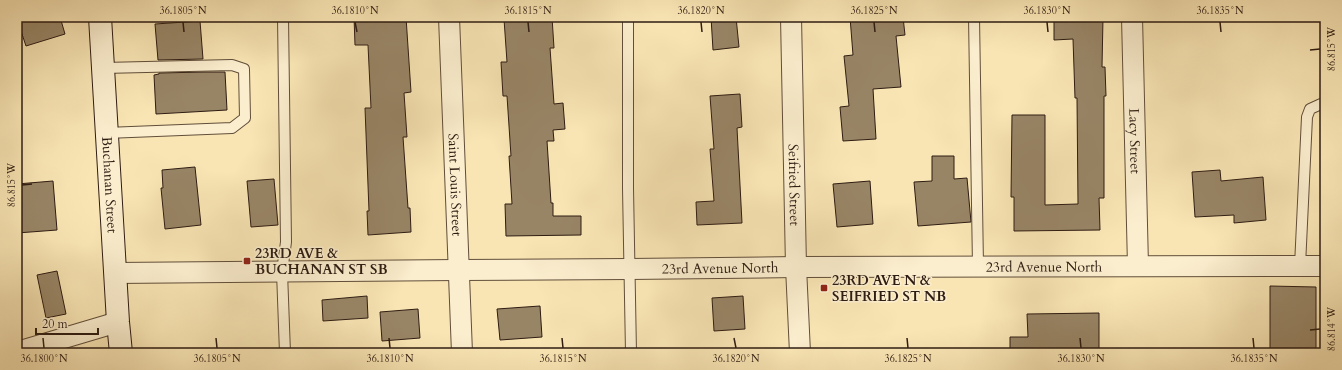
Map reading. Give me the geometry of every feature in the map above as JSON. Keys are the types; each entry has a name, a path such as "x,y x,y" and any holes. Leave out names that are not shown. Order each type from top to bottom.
{"street":[{"name":"Buchanan Street","path":"100,17 106,133 121,353"},
{"name":"Saint Louis Street","path":"449,17 462,353"},
{"name":"Seifried Street","path":"791,17 796,266 800,353"},
{"name":"Lacy Street","path":"1132,17 1138,266"},
{"name":"23rd Avenue North","path":"115,273 629,270 796,266 1325,266"},
{"path":"17,352 118,322"}],"lane":[{"path":"283,17 286,242 282,272 285,353"},
{"path":"628,17 629,270 631,353"},
{"path":"974,17 978,266"},
{"path":"103,68 232,64 244,69 245,118 232,128 106,133"},
{"path":"1300,266 1307,117 1310,109 1321,104 1325,104"}],"building":[{"path":"35,17 60,17 65,34 26,46 18,22"},
{"path":"354,17 406,17 411,92 404,93 407,137 403,137 411,232 368,235 367,211 369,211 365,108 371,108 368,45 355,45"},
{"path":"552,17 554,48 550,48 554,104 563,103 565,129 553,130 554,141 547,141 551,203 553,203 553,216 581,216 581,235 506,236 505,204 512,204 509,156 511,156 507,96 503,96 501,62 507,62 504,19"},
{"path":"711,17 736,17 739,47 713,50"},
{"path":"850,17 903,17 905,35 896,36 901,87 873,89 876,139 843,141 840,107 849,106 844,56 853,55"},
{"path":"1054,18 1103,18 1102,67 1105,67 1106,96 1104,96 1104,198 1099,198 1100,230 1014,231 1014,197 1011,197 1012,115 1045,115 1045,205 1078,204 1077,98 1075,98 1073,39 1054,40"},
{"path":"200,21 203,59 158,60 155,24"},
{"path":"225,72 227,110 156,114 154,75 159,73"},
{"path":"740,94 742,127 737,128 742,223 697,225 696,202 714,201 710,149 714,149 710,96"},
{"path":"932,156 954,156 954,179 967,178 971,222 918,226 914,182 932,181"},
{"path":"195,167 201,225 165,229 161,188 163,188 162,170"},
{"path":"1220,170 1221,181 1263,177 1266,220 1234,223 1234,215 1195,217 1192,172"},
{"path":"274,179 278,225 251,227 247,181"},
{"path":"53,181 57,230 17,233 17,184"},
{"path":"870,181 873,224 837,227 833,184"},
{"path":"57,271 66,314 46,318 37,275"},
{"path":"1270,286 1316,287 1316,353 1270,353"},
{"path":"367,296 368,318 323,321 322,300"},
{"path":"743,296 745,329 714,331 712,298"},
{"path":"540,306 542,337 500,340 497,309"},
{"path":"418,309 420,338 382,341 380,312"},
{"path":"1099,313 1099,353 1010,353 1010,337 1028,337 1027,314"}],"place":[{"name":"23RD AVE & BUCHANAN ST SB","path":"247,261"},
{"name":"23RD AVE N & SEIFRIED ST NB","path":"824,288"}]}
